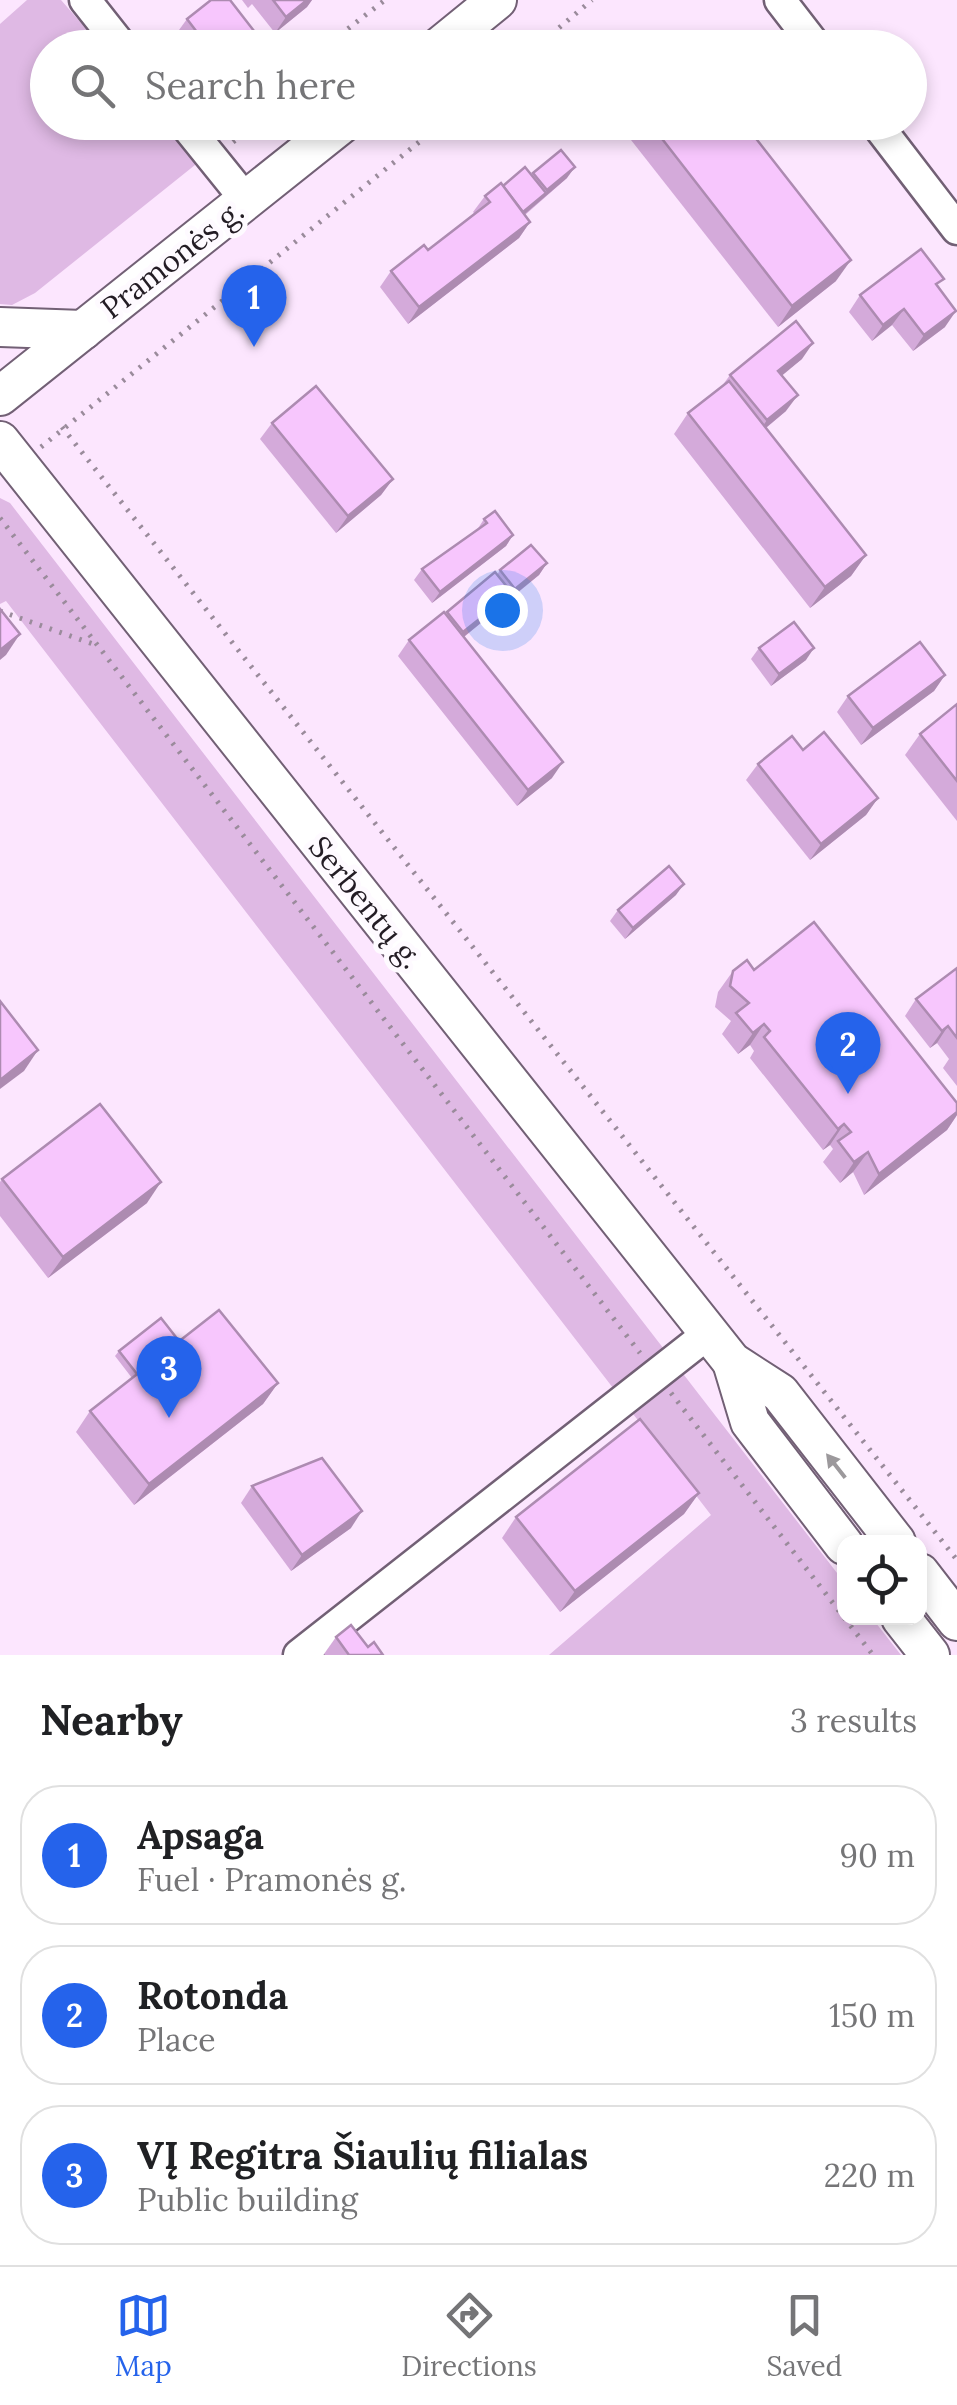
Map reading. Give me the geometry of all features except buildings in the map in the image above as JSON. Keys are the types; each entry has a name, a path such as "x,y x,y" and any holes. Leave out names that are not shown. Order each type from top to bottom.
{"main road":[{"path":"460,30 498,0"},
{"name":"Pramonės g.","path":"0,396 321,140"},
{"path":"0,327 83,330"},
{"name":"Serbentų g.","path":"10,454 732,1362 780,1393 891,1535"},
{"name":"Serbentų g.","path":"732,1362 750,1422 837,1535"},
{"path":"927,1582 957,1621"},
{"path":"906,1625 930,1655"}],"street":[{"path":"85,0 109,30"},
{"path":"780,0 803,30"},
{"path":"198,140 246,200"},
{"path":"888,140 957,229"},
{"path":"298,1655 709,1333"}],"path":[{"path":"346,30 385,0"},
{"path":"557,30 594,0"},
{"path":"10,454 62,428 145,366 422,140"},
{"path":"62,428 957,1560"},
{"path":"0,518 873,1655"},
{"path":"0,611 98,646"}],"shaded area":[{"path":"27,0 61,0 87,30 30,30 30,140 182,140 200,161 35,293 12,305 0,304 0,24"},
{"path":"0,498 10,503 837,1573 837,1625 877,1625 901,1655 549,1655 711,1515 6,601 0,604"}],"place":[{"name":"Apsaga","path":"254,347"},
{"name":"Rotonda","path":"848,1094"},
{"name":"VĮ Regitra Šiaulių filialas","path":"169,1418"}]}
